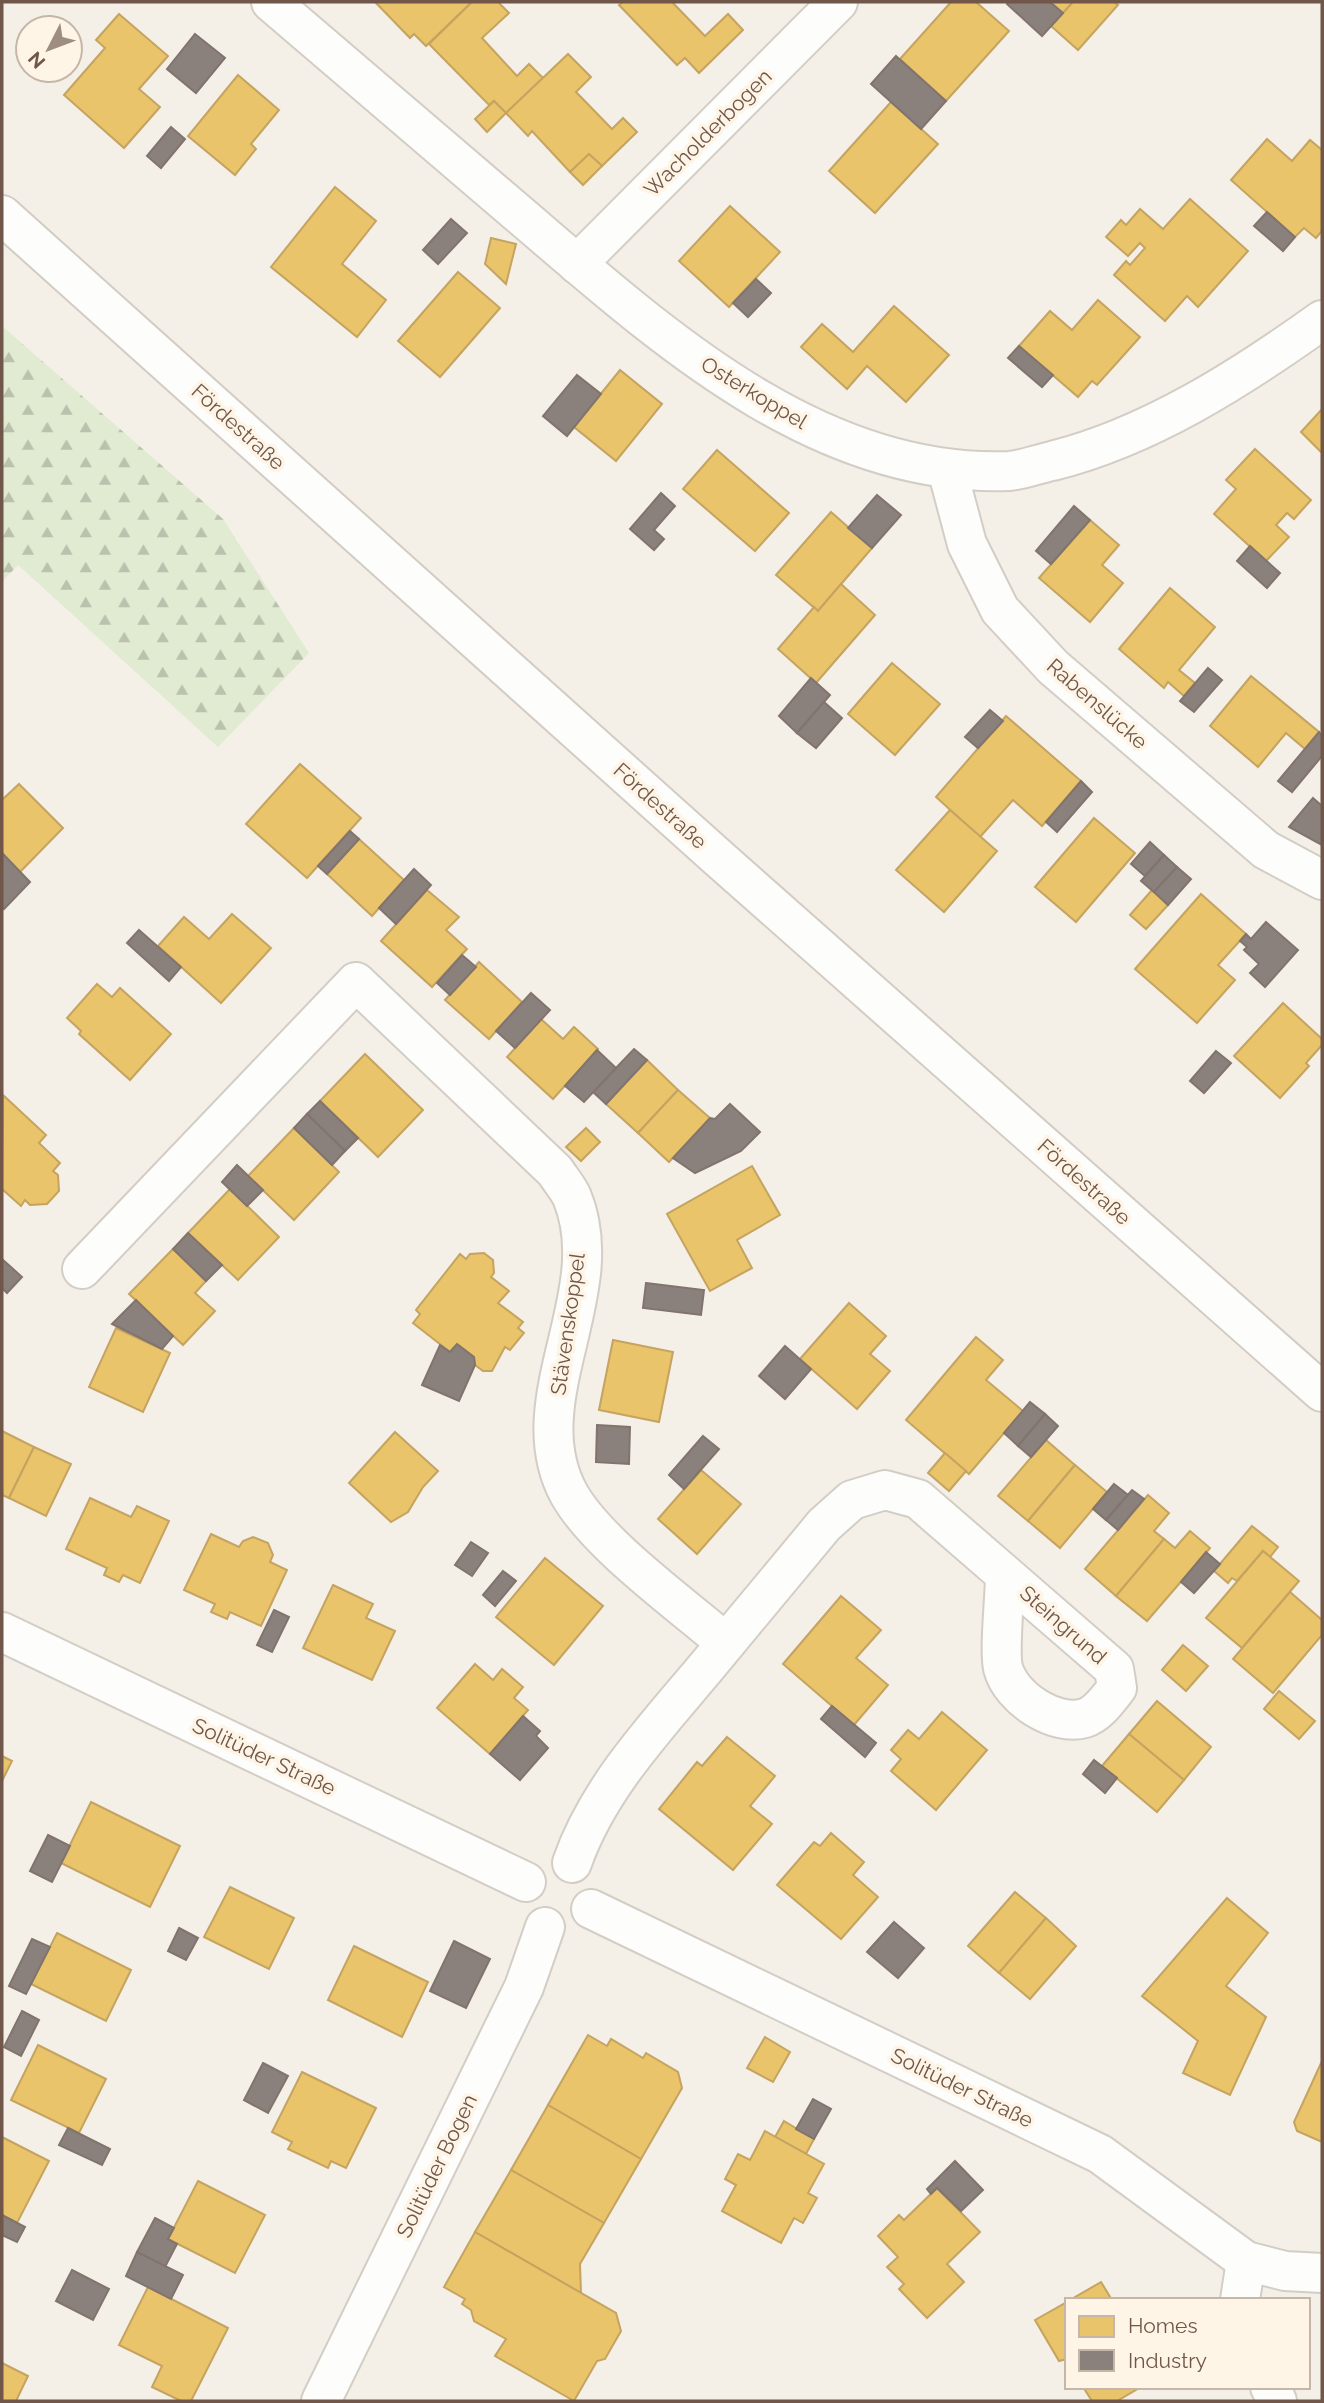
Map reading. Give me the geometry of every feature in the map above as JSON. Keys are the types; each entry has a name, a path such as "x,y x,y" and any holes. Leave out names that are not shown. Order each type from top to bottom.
{"street":[{"name":"Osterkoppel","path":"271,2 577,264 715,373 810,426 890,459 947,469 1012,471 1088,452 1178,412 1322,320"},
{"name":"Wacholderbogen","path":"577,264 838,2"},
{"name":"Fördestraße","path":"2,215 705,845 1322,1392"},
{"name":"Rabenslücke","path":"947,469 967,544 1000,610 1053,667 1266,850 1322,880"},
{"name":"Stävenskoppel","path":"82,1269 356,982 555,1171 572,1197 580,1228 580,1272 552,1431 556,1466 570,1495 592,1527 726,1643"},
{"name":"Steingrund","path":"726,1643 824,1525 852,1500 885,1490 918,1499 1005,1575"},
{"name":"Solitüder Straße","path":"2,1632 526,1882"},
{"path":"572,1863 584,1828 606,1791 726,1643"},
{"path":"559,1860 572,1863 584,1871 591,1882 594,1896 591,1909 584,1920 572,1928 559,1930 545,1927 534,1920 527,1909 526,1882 534,1870 546,1863 559,1860"},
{"name":"Solitüder Straße","path":"591,1909 1100,2154 1246,2261 1285,2271 1322,2273"},
{"name":"Solitüder Bogen","path":"321,2401 524,1987 545,1927"},
{"path":"1240,2298 1246,2261"}],"green space":[{"path":"2,326 223,519 309,653 218,747 18,565 2,582"}],"building: Homes":[{"path":"375,2 472,2 426,46 414,34 410,38"},
{"path":"472,2 498,2 509,13 482,38 517,76 529,64 543,78 506,113 494,101 489,105 429,44"},
{"path":"623,2 672,2 705,36 728,14 743,30 699,73 685,58 677,65 619,5"},
{"path":"951,2 976,2 1009,31 946,101 900,59"},
{"path":"1050,2 1073,2 1063,13"},
{"path":"1073,2 1114,2 1118,5 1078,50 1051,26"},
{"path":"119,14 168,56 139,89 160,107 124,148 64,95 74,84 84,84 84,72 105,48 96,40"},
{"path":"568,54 591,77 576,92 612,129 623,118 637,132 602,166 589,154 570,172 532,131 528,136 506,113"},
{"path":"238,75 279,110 251,144 256,149 235,175 188,136"},
{"path":"494,101 506,113 487,132 475,119"},
{"path":"891,102 938,144 875,213 829,171"},
{"path":"1267,139 1292,161 1310,140 1322,150 1322,231 1316,238 1304,228 1295,237 1231,180"},
{"path":"589,154 602,166 583,185 570,172"},
{"path":"335,187 376,221 342,264 386,300 357,337 271,267"},
{"path":"1190,199 1248,251 1198,307 1187,296 1165,321 1114,275 1126,261 1130,265 1145,248 1140,243 1128,256 1106,237 1121,220 1126,225 1140,209 1163,229"},
{"path":"730,206 780,252 729,307 679,261"},
{"path":"491,238 516,244 506,284 485,264"},
{"path":"458,272 500,308 440,377 398,341"},
{"path":"1098,300 1140,337 1097,385 1092,381 1078,397 1019,346 1050,311 1072,330"},
{"path":"894,306 949,355 906,402 867,366 847,389 801,347 822,324 853,352"},
{"path":"620,370 662,404 616,461 574,427"},
{"path":"1322,409 1322,453 1301,432"},
{"path":"1255,449 1311,500 1294,519 1287,513 1276,525 1289,537 1266,561 1214,514 1236,489 1226,480"},
{"path":"717,450 789,513 755,551 683,489"},
{"path":"831,512 872,548 818,611 776,575"},
{"path":"1090,520 1119,545 1102,565 1123,583 1090,622 1039,578"},
{"path":"841,584 875,615 816,683 778,649 814,607 818,611"},
{"path":"1170,588 1215,627 1179,670 1195,683 1184,696 1168,682 1164,688 1119,649"},
{"path":"892,663 940,704 895,755 848,714"},
{"path":"1251,676 1319,732 1305,749 1286,733 1258,767 1210,726"},
{"path":"1006,716 1081,781 1042,826 1013,800 980,837 936,797"},
{"path":"300,764 361,818 307,878 246,824"},
{"path":"19,784 63,828 20,872 2,853 2,800"},
{"path":"950,810 997,851 944,912 896,870"},
{"path":"1094,818 1135,853 1076,922 1035,887"},
{"path":"359,839 404,880 372,916 327,874"},
{"path":"427,890 459,917 446,930 467,949 432,987 381,941"},
{"path":"1152,890 1168,905 1146,929 1130,915"},
{"path":"1201,894 1246,934 1218,965 1235,980 1197,1023 1135,969"},
{"path":"232,914 271,948 221,1003 158,946 184,917 209,939"},
{"path":"479,962 522,1002 489,1039 445,1000"},
{"path":"97,984 112,997 120,988 171,1034 130,1080 79,1034 81,1031 67,1018"},
{"path":"1283,1003 1322,1039 1322,1045 1306,1063 1309,1066 1280,1098 1234,1056"},
{"path":"541,1019 563,1039 574,1027 598,1049 553,1099 507,1057"},
{"path":"365,1054 423,1110 378,1157 320,1101"},
{"path":"647,1060 678,1090 638,1133 606,1104"},
{"path":"678,1090 710,1118 669,1162 638,1133"},
{"path":"3,1095 46,1135 39,1143 60,1163 53,1171 58,1175 59,1191 47,1204 30,1205 25,1200 21,1206 2,1189"},
{"path":"294,1128 339,1172 294,1220 248,1176"},
{"path":"586,1128 600,1142 581,1161 566,1147"},
{"path":"752,1166 780,1215 737,1240 752,1268 710,1291 667,1214"},
{"path":"230,1189 279,1237 238,1280 188,1233"},
{"path":"173,1249 206,1281 195,1293 215,1311 183,1345 129,1294"},
{"path":"484,1253 493,1260 494,1273 491,1277 509,1291 498,1303 523,1322 518,1328 524,1333 510,1350 505,1347 492,1371 483,1371 475,1365 474,1357 457,1344 450,1352 413,1323 420,1314 416,1310 460,1254 466,1259 470,1254"},
{"path":"849,1303 886,1336 870,1354 890,1371 857,1409 800,1359"},
{"path":"116,1328 170,1353 143,1412 89,1387"},
{"path":"976,1337 1003,1360 986,1380 1023,1411 969,1474 906,1420"},
{"path":"613,1340 673,1352 659,1422 599,1410"},
{"path":"2,1431 34,1447 9,1498 2,1495"},
{"path":"395,1432 438,1471 423,1487 408,1512 391,1522 349,1483"},
{"path":"1046,1440 1075,1465 1028,1521 998,1496"},
{"path":"34,1447 71,1464 46,1516 9,1498"},
{"path":"945,1453 966,1471 949,1491 928,1473"},
{"path":"1075,1465 1107,1492 1060,1548 1028,1521"},
{"path":"701,1470 741,1504 697,1554 658,1519"},
{"path":"1148,1495 1169,1513 1154,1531 1164,1539 1116,1596 1085,1569"},
{"path":"90,1498 131,1517 137,1506 169,1521 140,1583 123,1575 119,1582 104,1575 107,1568 66,1549"},
{"path":"1252,1526 1278,1547 1270,1557 1263,1551 1237,1581 1232,1578 1228,1583 1214,1571"},
{"path":"1190,1531 1210,1548 1147,1621 1116,1596 1164,1539 1175,1548"},
{"path":"211,1534 239,1547 243,1541 253,1537 268,1543 273,1555 270,1562 287,1570 261,1626 230,1612 227,1619 211,1612 215,1604 184,1590"},
{"path":"1263,1551 1299,1581 1242,1648 1206,1618"},
{"path":"545,1558 603,1606 554,1665 496,1617"},
{"path":"333,1585 373,1604 366,1618 395,1631 372,1680 303,1648"},
{"path":"1290,1592 1322,1620 1322,1635 1273,1693 1233,1659"},
{"path":"841,1596 881,1630 856,1658 888,1685 854,1725 783,1664"},
{"path":"1183,1645 1208,1666 1186,1691 1162,1670"},
{"path":"475,1664 493,1680 502,1669 523,1687 514,1698 528,1710 490,1754 437,1708"},
{"path":"1279,1691 1315,1721 1299,1739 1264,1709"},
{"path":"1157,1701 1211,1747 1184,1780 1129,1734"},
{"path":"942,1712 987,1750 936,1810 891,1771 901,1759 891,1750 908,1730 919,1739"},
{"path":"1129,1734 1184,1780 1157,1812 1102,1766"},
{"path":"727,1737 775,1776 750,1806 772,1824 733,1870 659,1809 697,1762 702,1766"},
{"path":"2,1756 12,1761 2,1781"},
{"path":"91,1802 180,1846 150,1907 61,1863"},
{"path":"831,1833 864,1862 853,1875 878,1897 841,1939 777,1885 814,1842 820,1846"},
{"path":"230,1887 294,1918 269,1969 204,1937"},
{"path":"1015,1892 1046,1918 999,1973 968,1946"},
{"path":"1227,1898 1268,1933 1226,1986 1266,2017 1230,2095 1183,2073 1198,2041 1142,1996"},
{"path":"1046,1918 1076,1946 1030,1999 999,1973"},
{"path":"57,1933 131,1970 106,2021 31,1984"},
{"path":"354,1946 428,1982 402,2037 328,2000"},
{"path":"588,2035 607,2046 611,2039 643,2058 646,2053 678,2072 682,2088 641,2159 548,2105"},
{"path":"765,2037 790,2052 773,2082 747,2068"},
{"path":"38,2045 106,2079 79,2133 11,2100"},
{"path":"1322,2061 1322,2142 1297,2131 1294,2122"},
{"path":"302,2072 376,2108 346,2168 331,2161 328,2168 288,2149 292,2142 272,2132"},
{"path":"548,2105 641,2159 604,2223 511,2170"},
{"path":"784,2121 814,2139 806,2154 775,2137"},
{"path":"765,2131 824,2164 808,2193 817,2198 803,2223 794,2218 781,2243 722,2211 736,2185 725,2179 738,2154 750,2160"},
{"path":"2,2137 49,2161 17,2223 2,2215"},
{"path":"511,2170 604,2223 580,2264 581,2293 475,2232"},
{"path":"198,2181 265,2215 235,2273 168,2239"},
{"path":"937,2188 980,2232 947,2264 964,2282 927,2318 899,2289 904,2284 887,2267 898,2257 878,2236 899,2215 904,2220"},
{"path":"475,2232 616,2313 621,2331 605,2359 597,2361 574,2401 495,2356 506,2339 474,2321 471,2310 462,2304 465,2299 444,2287"},
{"path":"1101,2282 1111,2298 1073,2298"},
{"path":"148,2287 228,2328 191,2401 181,2401 152,2387 162,2366 119,2345"},
{"path":"1065,2303 1065,2360 1059,2361 1035,2320"},
{"path":"2,2363 28,2376 16,2401 2,2401"},
{"path":"1084,2389 1138,2389 1117,2401 1092,2401"}],"building: Industry":[{"path":"1050,2 1063,13 1042,36 1007,4"},
{"path":"195,34 225,58 196,93 167,69"},
{"path":"896,56 946,101 921,129 871,84"},
{"path":"171,127 185,139 161,168 147,156"},
{"path":"1267,212 1295,237 1283,251 1254,226"},
{"path":"451,219 467,233 438,264 423,250"},
{"path":"756,279 771,293 748,317 733,303"},
{"path":"1019,346 1053,375 1042,387 1008,358"},
{"path":"577,375 601,394 567,436 543,416"},
{"path":"661,493 675,506 654,530 664,539 654,550 630,529"},
{"path":"877,495 901,515 872,548 848,528"},
{"path":"1074,506 1090,520 1051,564 1036,551"},
{"path":"1250,546 1280,573 1267,588 1237,561"},
{"path":"1208,668 1222,680 1194,712 1180,701"},
{"path":"811,678 830,695 797,733 779,716"},
{"path":"824,702 842,718 816,748 797,733"},
{"path":"990,710 1003,721 978,748 965,737"},
{"path":"1319,732 1322,736 1322,756 1292,792 1278,781"},
{"path":"1081,781 1092,792 1057,832 1046,822"},
{"path":"1313,798 1322,806 1322,845 1289,827"},
{"path":"350,831 359,839 327,874 318,866"},
{"path":"1150,842 1164,855 1145,876 1131,864"},
{"path":"2,853 30,882 4,909 2,907"},
{"path":"1164,855 1177,867 1154,892 1141,881"},
{"path":"1177,867 1191,879 1168,905 1154,892"},
{"path":"414,869 431,885 396,924 379,908"},
{"path":"1266,922 1298,950 1265,987 1250,973 1259,964 1244,950 1247,947 1240,941 1246,934 1251,939"},
{"path":"139,930 181,967 169,981 127,943"},
{"path":"462,955 476,967 450,995 437,983"},
{"path":"531,993 550,1010 515,1048 496,1031"},
{"path":"634,1049 647,1060 606,1104 593,1092"},
{"path":"597,1050 616,1068 584,1102 565,1086"},
{"path":"1216,1051 1231,1063 1204,1093 1190,1081"},
{"path":"320,1101 358,1138 345,1151 307,1114"},
{"path":"730,1104 760,1132 741,1151 695,1173 673,1158 710,1118 715,1119"},
{"path":"307,1114 345,1151 332,1165 294,1128"},
{"path":"237,1165 263,1190 247,1206 222,1182"},
{"path":"188,1233 222,1265 206,1281 173,1249"},
{"path":"2,1259 22,1277 7,1293 2,1288"},
{"path":"646,1283 704,1290 701,1315 643,1308"},
{"path":"136,1300 173,1336 162,1349 112,1324"},
{"path":"457,1344 474,1357 475,1365 459,1401 422,1385 440,1345 450,1352"},
{"path":"785,1346 811,1369 785,1399 759,1376"},
{"path":"1030,1402 1045,1414 1018,1446 1004,1433"},
{"path":"1045,1414 1058,1426 1031,1457 1018,1446"},
{"path":"597,1425 630,1427 629,1464 596,1462"},
{"path":"703,1436 719,1449 684,1489 669,1475"},
{"path":"1114,1484 1128,1495 1106,1520 1093,1509"},
{"path":"1132,1490 1144,1499 1118,1530 1106,1520"},
{"path":"471,1542 488,1553 472,1576 455,1565"},
{"path":"1206,1552 1220,1564 1194,1593 1181,1582"},
{"path":"503,1571 516,1581 495,1606 483,1595"},
{"path":"274,1610 289,1617 272,1652 257,1645"},
{"path":"832,1706 876,1743 865,1757 821,1719"},
{"path":"523,1716 540,1731 536,1736 548,1748 520,1780 490,1754"},
{"path":"1094,1760 1117,1778 1105,1793 1083,1774"},
{"path":"48,1835 70,1846 52,1882 30,1871"},
{"path":"894,1922 924,1948 898,1978 867,1952"},
{"path":"179,1928 198,1938 186,1960 168,1951"},
{"path":"32,1939 50,1947 26,1994 9,1986"},
{"path":"454,1941 490,1959 466,2008 430,1991"},
{"path":"22,2011 39,2020 21,2056 4,2047"},
{"path":"263,2063 288,2076 268,2113 244,2100"},
{"path":"813,2099 831,2109 814,2139 796,2129"},
{"path":"68,2128 110,2149 102,2165 59,2145"},
{"path":"955,2161 983,2190 961,2211 937,2188 931,2194 927,2189"},
{"path":"2,2215 25,2227 17,2242 2,2235"},
{"path":"155,2218 174,2228 168,2239 177,2244 165,2267 137,2252"},
{"path":"137,2252 183,2275 171,2299 126,2276"},
{"path":"72,2270 109,2289 93,2320 56,2301"}]}
